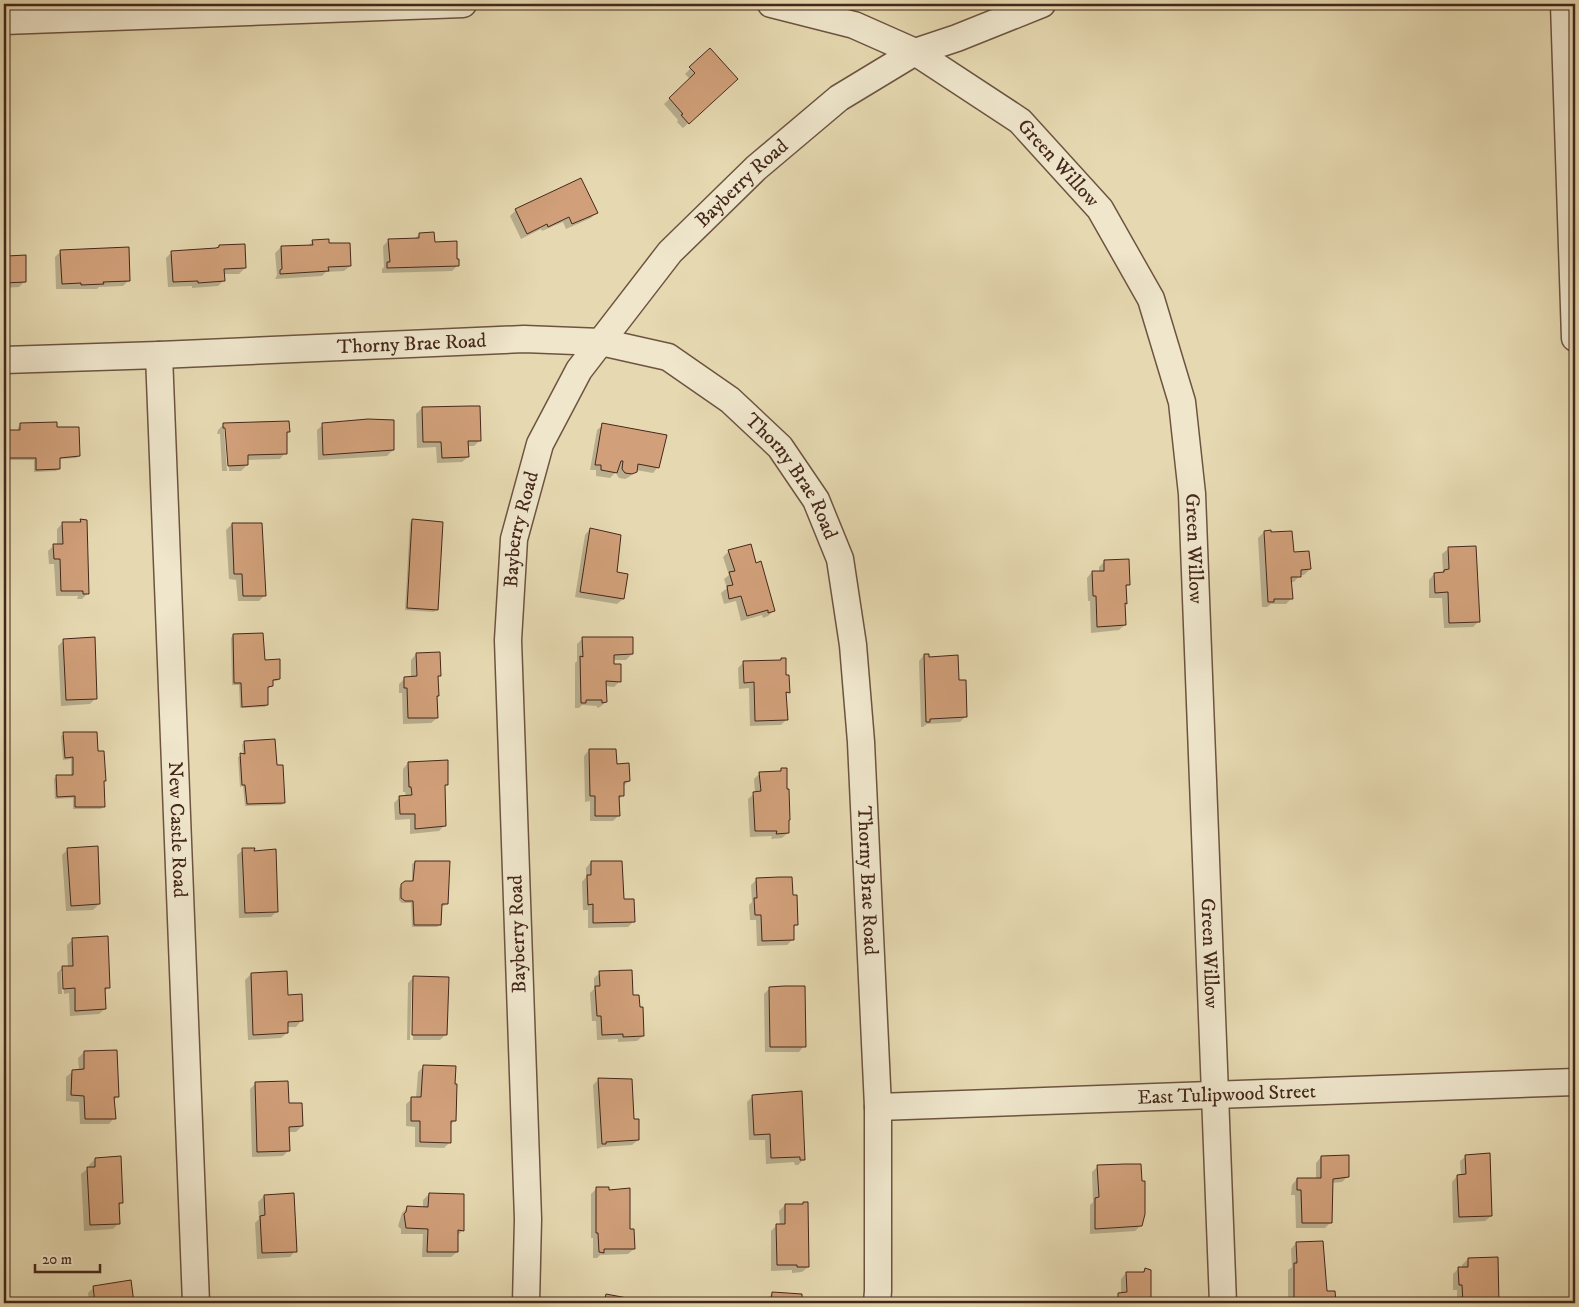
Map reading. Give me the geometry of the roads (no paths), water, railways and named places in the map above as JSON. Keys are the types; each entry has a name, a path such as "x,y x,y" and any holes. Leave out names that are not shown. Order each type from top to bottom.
{"street":[{"path":"4,21 463,4"},
{"name":"Green Willow","path":"771,4 854,25 915,52 1020,121 1100,209 1152,299 1182,402 1192,494 1223,1303"},
{"name":"Bayberry Road","path":"526,1303 528,1219 508,640 514,539 540,444 579,370 670,252 756,168 840,98 915,52 957,38 1042,4"},
{"path":"1564,4 1575,338"},
{"name":"Thorny Brae Road","path":"4,360 524,339 601,342 668,357 730,400 780,447 816,500 840,559 853,645 861,742 878,1107 877,1303"},
{"name":"New Castle Road","path":"159,355 196,1303"},
{"name":"East Tulipwood Street","path":"878,1107 1575,1082"}]}
